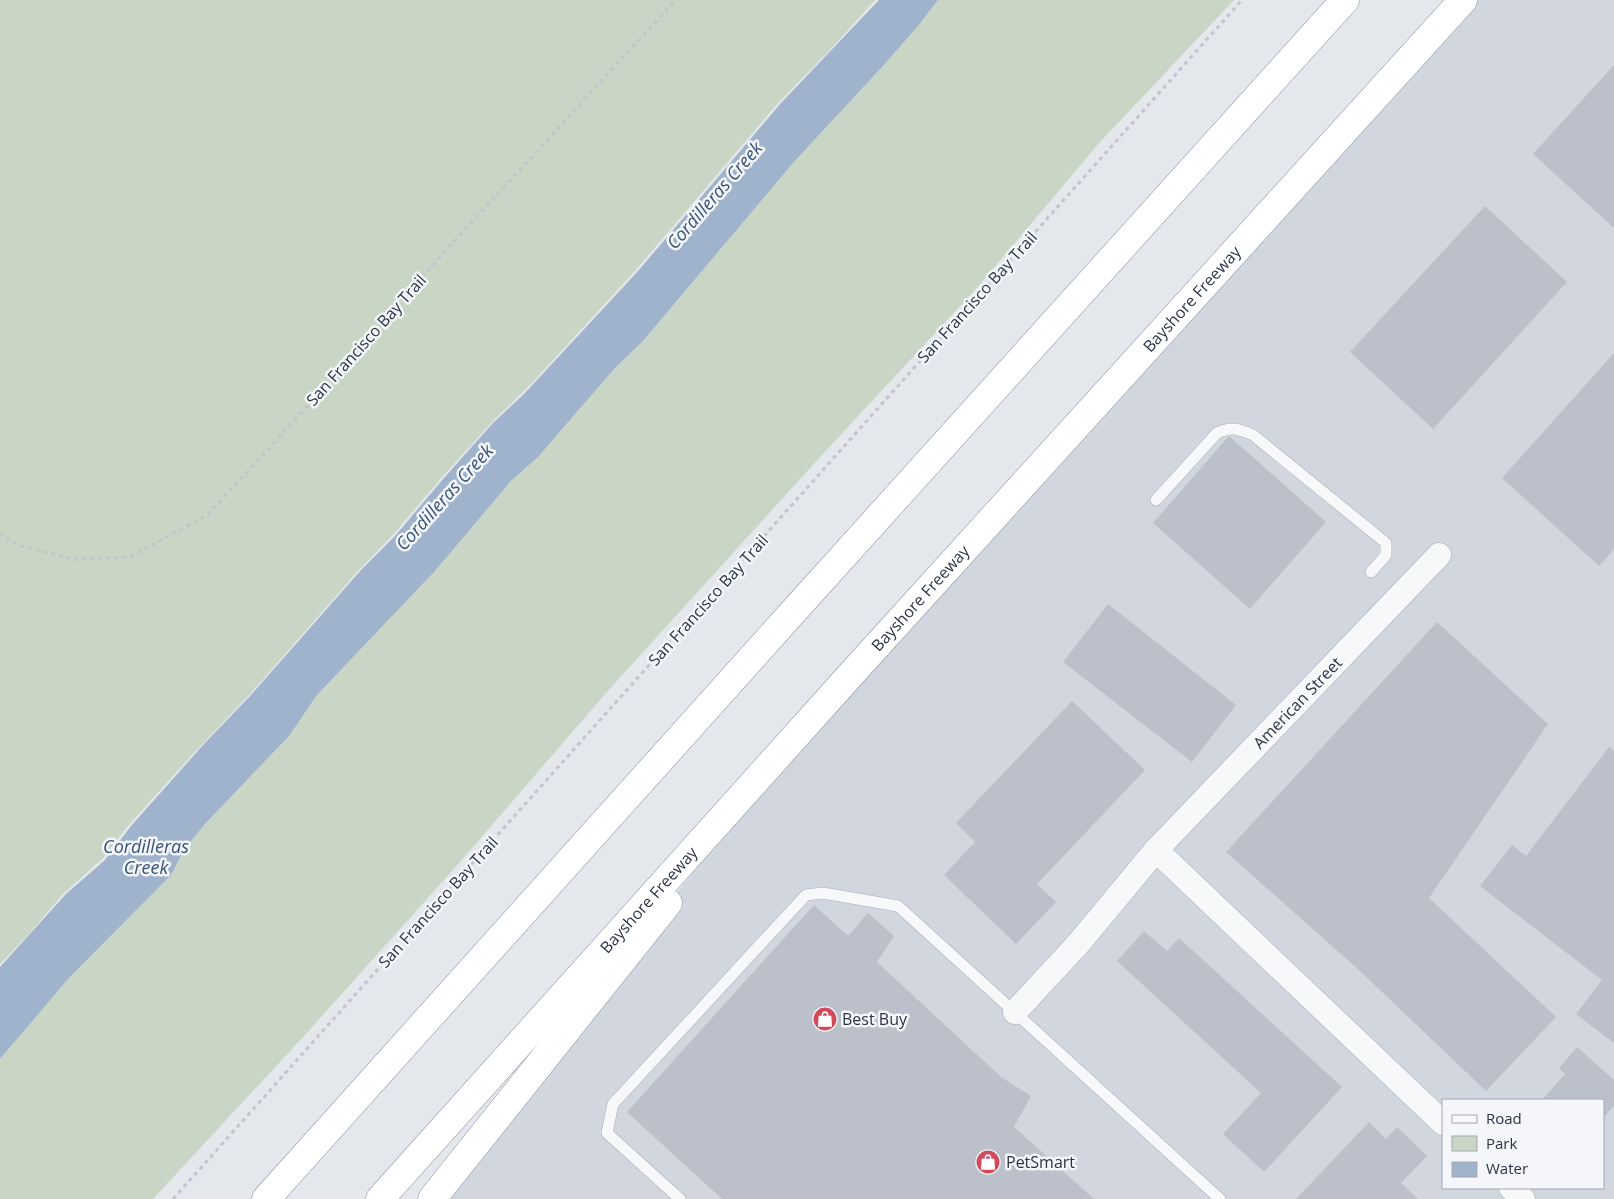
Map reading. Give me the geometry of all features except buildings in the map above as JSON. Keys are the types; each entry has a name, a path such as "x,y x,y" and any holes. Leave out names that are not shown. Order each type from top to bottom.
{"highway":[{"path":"266,1199 799,604 1345,0"},
{"name":"Bayshore Freeway","path":"380,1199 854,671 1463,0"},
{"path":"432,1199 854,671"}],"street":[{"name":"American Street","path":"1015,1012 1078,944 1156,850 1439,554"},
{"path":"1156,850 1442,1122"},
{"path":"1512,1189 1523,1199"}],"lane":[{"path":"1156,500 1217,433 1227,428 1239,429 1253,435 1386,543 1386,555 1371,572"},
{"path":"680,1199 607,1133 613,1104 806,895 823,893 898,906 1220,1199"}],"path":[{"name":"San Francisco Bay Trail","path":"0,534 17,545 74,559 130,557 207,515 266,452 459,236 676,0"},
{"name":"San Francisco Bay Trail","path":"173,1199 1242,0"}],"shaded area":[{"path":"1463,0 1614,0 1614,1199 432,1199 854,671"}],"green space":[{"path":"0,0 875,0 779,102 635,271 443,476 251,693 127,827 103,858 64,893 0,964"},
{"path":"938,0 1234,0 1100,142 976,289 821,456 606,693 460,862 305,1035 153,1199 0,1199 0,1059 69,978 171,875 184,850 205,824 289,736 317,695 435,571 511,481 538,457 615,368 643,341 793,163 882,67"}],"water":[{"name":"Cordilleras Creek","path":"879,0 938,0 882,67 793,163 643,341 615,368 538,457 511,481 435,571 317,695 289,736 205,824 184,850 171,875 69,978 0,1059 0,967 66,894 105,860 131,826 203,745 250,696 361,570 395,536 493,423 524,394 639,270 781,103"}],"place":[{"name":"Best Buy","path":"825,1019"},
{"name":"PetSmart","path":"988,1162"}]}
